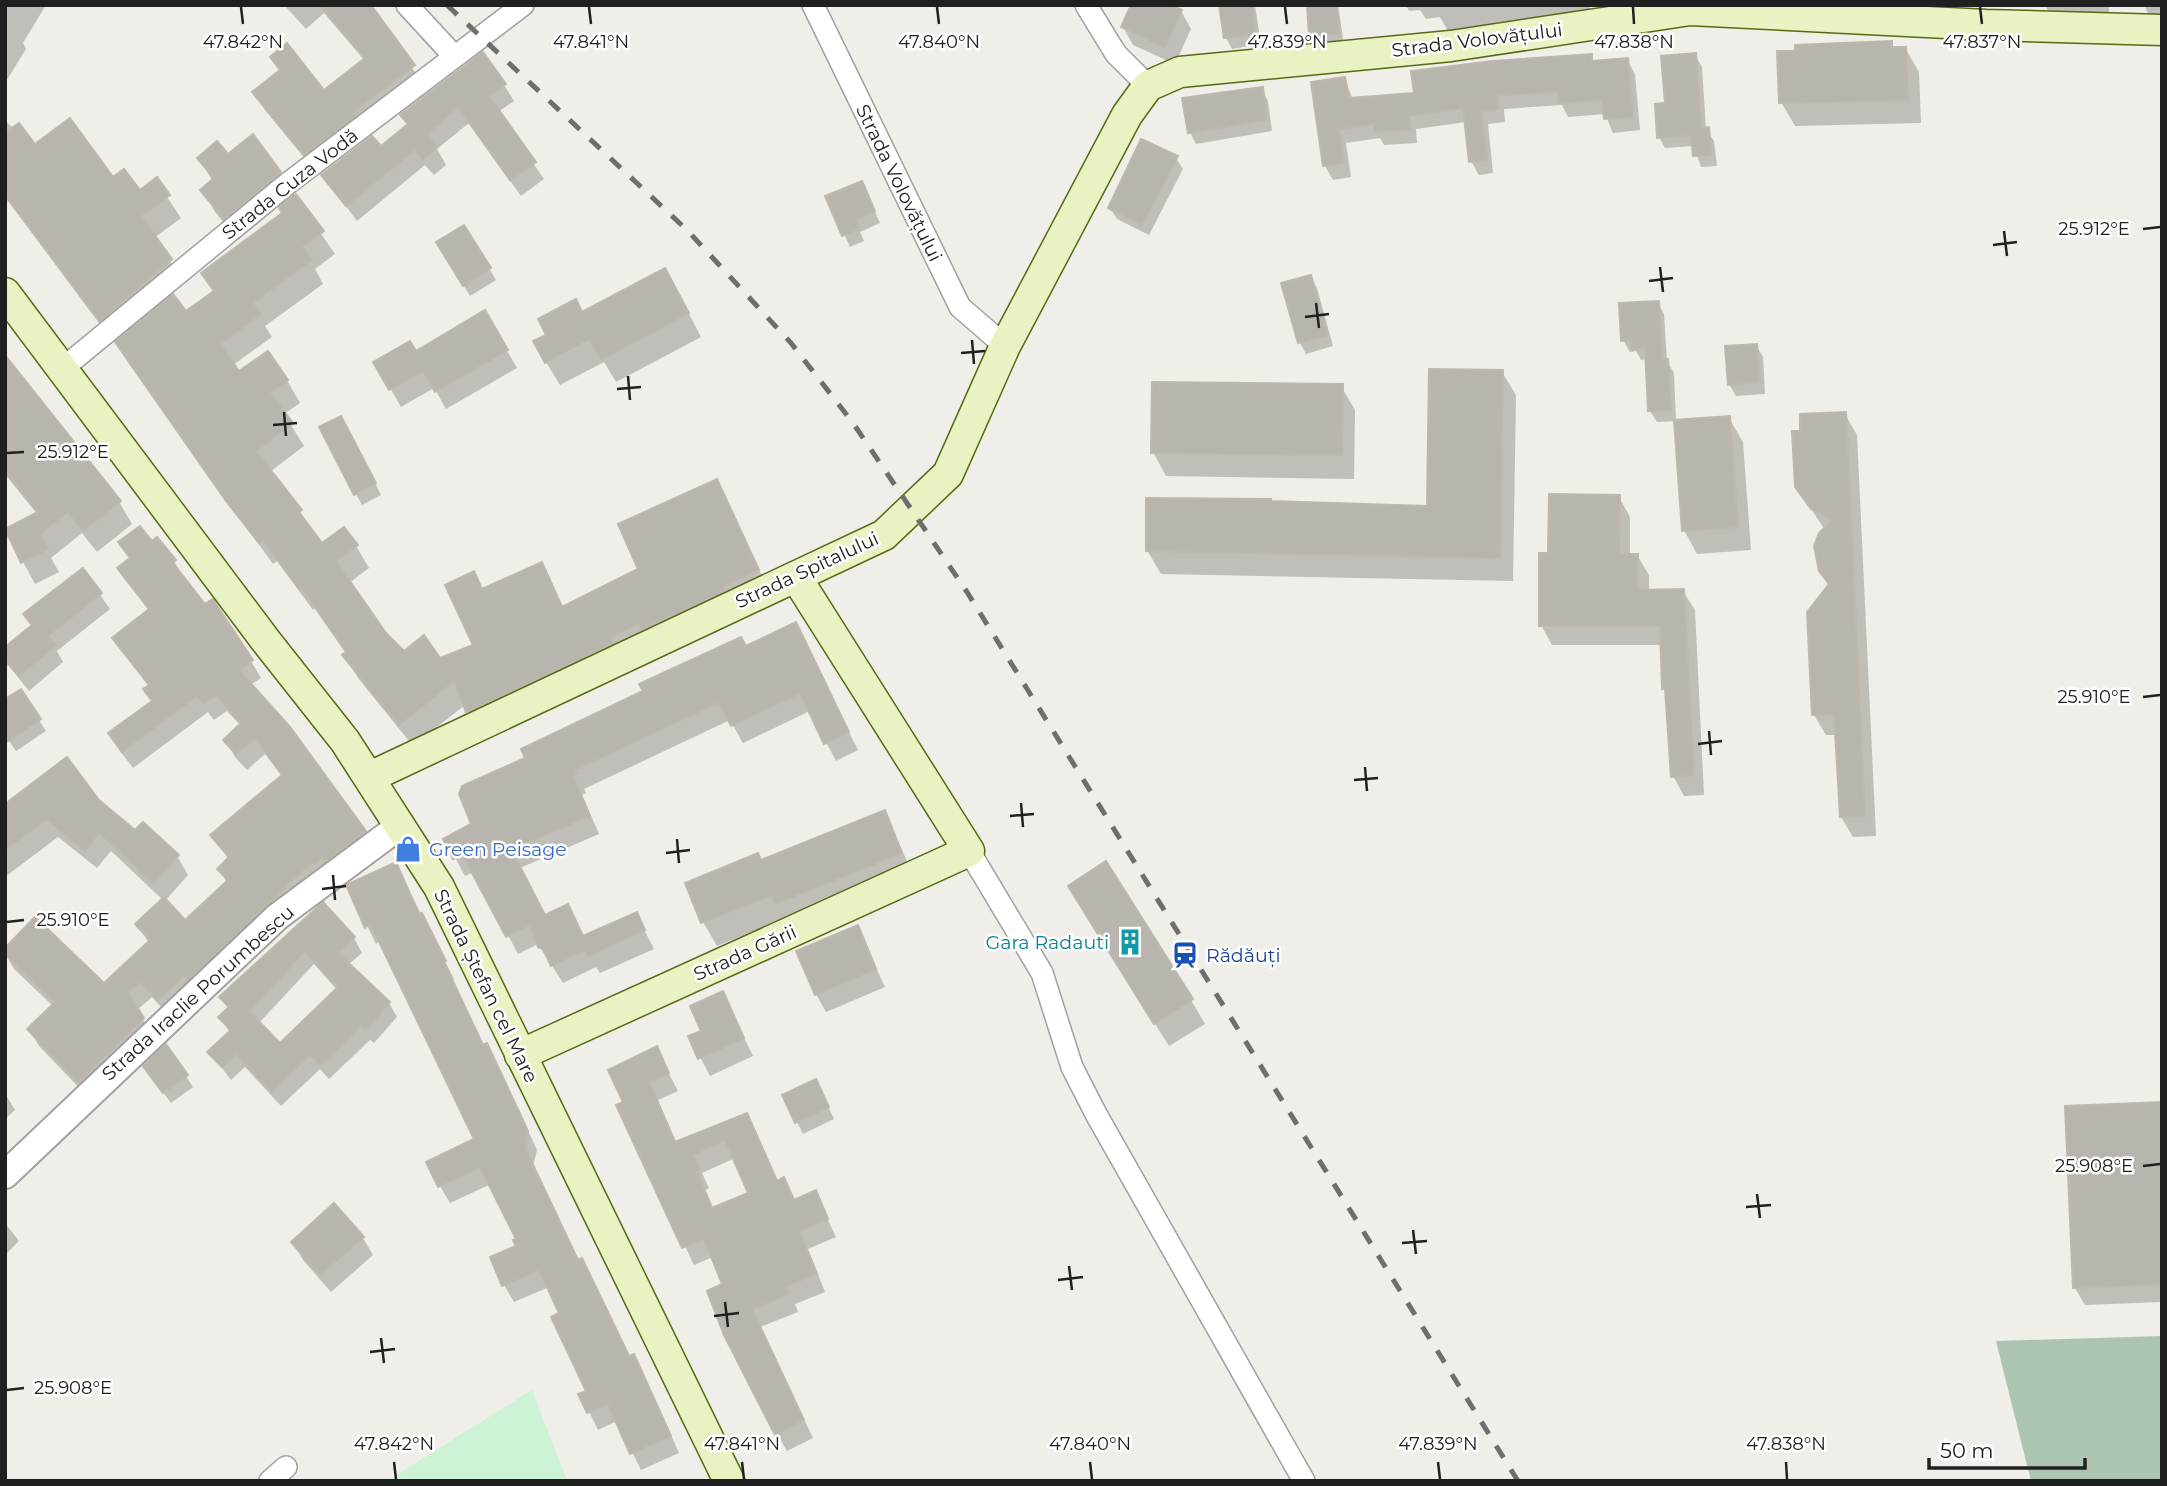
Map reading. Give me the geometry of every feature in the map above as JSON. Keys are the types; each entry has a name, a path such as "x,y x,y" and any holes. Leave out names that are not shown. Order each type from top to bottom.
{"main road":[{"name":"Strada Volovățului","path":"1148,86 1180,72 1451,46 1688,8 1986,15 2162,30"},
{"name":"Strada Spitalului","path":"370,777 884,535 942,481 959,452 1004,346 1127,115 1148,86"},
{"name":"Strada Ștefan cel Mare","path":"5,293 370,777 439,887 729,1481"},
{"path":"796,576 969,851"},
{"name":"Strada Gării","path":"520,1055 969,851"}],"street":[{"path":"407,5 454,57"},
{"name":"Strada Cuza Vodă","path":"62,369 287,184 523,5"},
{"name":"Strada Volovățului","path":"813,5 960,307 1004,346"},
{"path":"1086,5 1116,54 1148,86"},
{"name":"Strada Iraclie Porumbescu","path":"5,1175 278,917 401,825"},
{"path":"969,851 1042,973 1072,1067 1304,1481"}],"green space":[{"path":"2162,1336 2162,1481 2031,1481 1996,1341"},
{"path":"532,1390 567,1481 387,1481"}],"building":[{"path":"320,5 371,5 415,65 364,103 353,112 355,116 304,155 252,92 280,70 270,57 287,43 324,90 365,58"},
{"path":"1131,5 1172,5 1182,10 1165,47 1121,27"},
{"path":"1219,5 1252,5 1256,33 1224,38"},
{"path":"1307,5 1337,5 1339,34 1309,36"},
{"path":"1892,41 1892,47 1906,47 1908,100 1779,103 1777,51 1795,51 1795,45"},
{"path":"483,52 506,84 489,96 536,162 510,180 458,107 427,134 438,147 423,160 415,150 346,206 321,175 372,136 381,146 408,124 400,115"},
{"path":"1696,53 1701,128 1709,127 1711,155 1693,156 1691,135 1657,138 1655,104 1665,103 1661,56"},
{"path":"1592,54 1592,61 1628,58 1633,117 1604,119 1602,100 1559,103 1558,92 1497,95 1498,109 1481,111 1487,160 1469,162 1463,108 1409,116 1410,129 1374,132 1374,124 1339,129 1344,163 1323,166 1311,82 1345,77 1349,98 1414,93 1411,71 1493,61"},
{"path":"1263,87 1267,120 1188,133 1182,98"},
{"path":"70,118 113,177 124,169 140,190 157,177 170,195 141,216 172,259 100,321 5,195 5,133 19,123 35,144"},
{"path":"253,134 281,172 224,219 200,190 214,178 197,158 217,141 228,154"},
{"path":"1141,139 1178,156 1142,225 1108,208"},
{"path":"862,181 875,211 855,220 859,229 842,236 825,196"},
{"path":"296,194 324,231 302,247 312,260 253,303 261,314 220,344 239,371 268,351 288,380 270,393 293,423 256,451 302,510 299,512 322,543 344,527 358,545 336,561 386,633 404,651 424,635 440,658 473,645 445,585 474,571 482,589 542,562 562,607 638,569 618,524 717,479 759,570 722,587 724,591 641,629 638,624 610,637 613,643 466,712 454,681 399,725 342,655 346,652 301,587 299,589 263,540 259,543 226,501 115,342 173,294 186,311 214,291 201,273 282,213 279,208"},
{"path":"464,225 491,268 463,286 436,242"},
{"path":"665,268 689,313 601,360 590,339 545,363 533,341 546,335 538,319 576,299 582,312"},
{"path":"1311,275 1328,335 1298,343 1281,283"},
{"path":"1659,301 1662,360 1668,359 1671,410 1648,411 1645,348 1632,349 1631,340 1621,341 1619,303"},
{"path":"485,310 508,350 435,392 423,371 389,390 373,362 410,341 416,351"},
{"path":"1757,344 1760,382 1728,385 1725,346"},
{"path":"5,355 121,501 83,531 68,512 40,534 48,549 21,563 5,529 38,512 5,471"},
{"path":"1429,369 1503,370 1500,558 1146,551 1146,498 1271,499 1427,506"},
{"path":"1152,382 1343,384 1342,455 1151,453"},
{"path":"1846,412 1865,816 1840,817 1834,714 1812,715 1807,612 1829,584 1819,571 1814,546 1819,533 1833,520 1811,509 1795,487 1792,431 1800,431 1800,414"},
{"path":"341,416 376,483 354,495 319,427"},
{"path":"1730,416 1738,527 1682,531 1674,420"},
{"path":"1549,494 1620,495 1619,554 1638,554 1638,590 1684,589 1694,775 1671,777 1665,689 1662,689 1660,626 1539,626 1539,553 1548,553"},
{"path":"140,526 152,541 157,537 176,560 173,563 205,604 213,599 253,660 239,670 290,727 366,831 325,862 321,858 314,864 312,862 188,980 184,976 158,1000 141,982 128,992 144,1018 78,1082 27,1029 55,1002 5,954 5,948 35,917 104,983 150,940 135,924 164,897 185,920 228,880 217,869 229,857 210,835 282,775 255,738 236,754 223,740 241,723 216,695 203,704 197,696 122,752 108,733 152,701 143,689 149,685 112,638 149,609 117,568 130,558 118,542"},
{"path":"83,568 102,593 48,636 56,645 19,676 5,660 5,647 32,625 23,614"},
{"path":"796,622 849,732 824,744 800,693 731,726 719,702 575,770 577,774 573,776 590,816 511,849 545,915 568,904 583,936 637,912 645,930 588,956 585,950 551,966 543,949 538,947 530,925 506,937 462,854 453,859 443,839 471,824 459,794 462,786 525,758 521,749 643,691 639,684 741,637 746,646"},
{"path":"21,689 41,719 5,743 5,699"},
{"path":"67,757 99,800 135,830 143,822 179,855 153,883 99,833 85,851 47,819 5,850 5,804"},
{"path":"885,810 902,853 775,904 772,895 701,923 685,883 758,853 761,860"},
{"name":"Gara Radauti","path":"1106,861 1193,999 1154,1024 1068,886"},
{"path":"396,862 419,914 422,913 446,961 444,962 483,1045 487,1043 528,1131 525,1148 578,1260 582,1258 629,1356 634,1354 671,1436 630,1454 608,1404 587,1413 578,1394 586,1391 551,1317 559,1313 539,1270 502,1286 490,1257 516,1246 513,1240 516,1239 480,1167 438,1187 426,1162 474,1139 370,923 365,928 346,885"},
{"path":"323,902 355,937 338,953 390,1002 365,1030 361,1026 320,1065 310,1055 272,1092 236,1054 222,1067 207,1052 231,1030 218,1017 229,1007 219,997","holes":["305,951 338,987 280,1043 249,1011"]},
{"path":"858,925 876,969 815,995 796,951"},
{"path":"723,991 744,1038 698,1059 688,1036 701,1031 690,1006"},
{"path":"166,1044 188,1075 163,1093 143,1066"},
{"path":"657,1046 669,1073 649,1082 675,1142 747,1113 777,1181 784,1177 794,1200 816,1190 828,1219 799,1231 817,1274 786,1286 789,1294 752,1309 804,1420 775,1435 724,1335 707,1291 722,1284 704,1239 682,1248 616,1105 623,1102 608,1070","holes":["725,1140 748,1193 712,1208 697,1172 701,1170 693,1155"]},
{"path":"816,1079 829,1107 795,1123 782,1095"},
{"path":"2162,1102 2162,1284 2073,1288 2065,1106"},
{"path":"334,1203 364,1237 320,1275 291,1242"}],"railway":[{"path":"447,5 688,231 791,343 853,423 967,592 1518,1481"}],"place":[{"name":"Green Peisage","path":"408,849"},
{"name":"Gara Radauti","path":"1130,942"},
{"name":"Rădăuți","path":"1185,955"}]}
